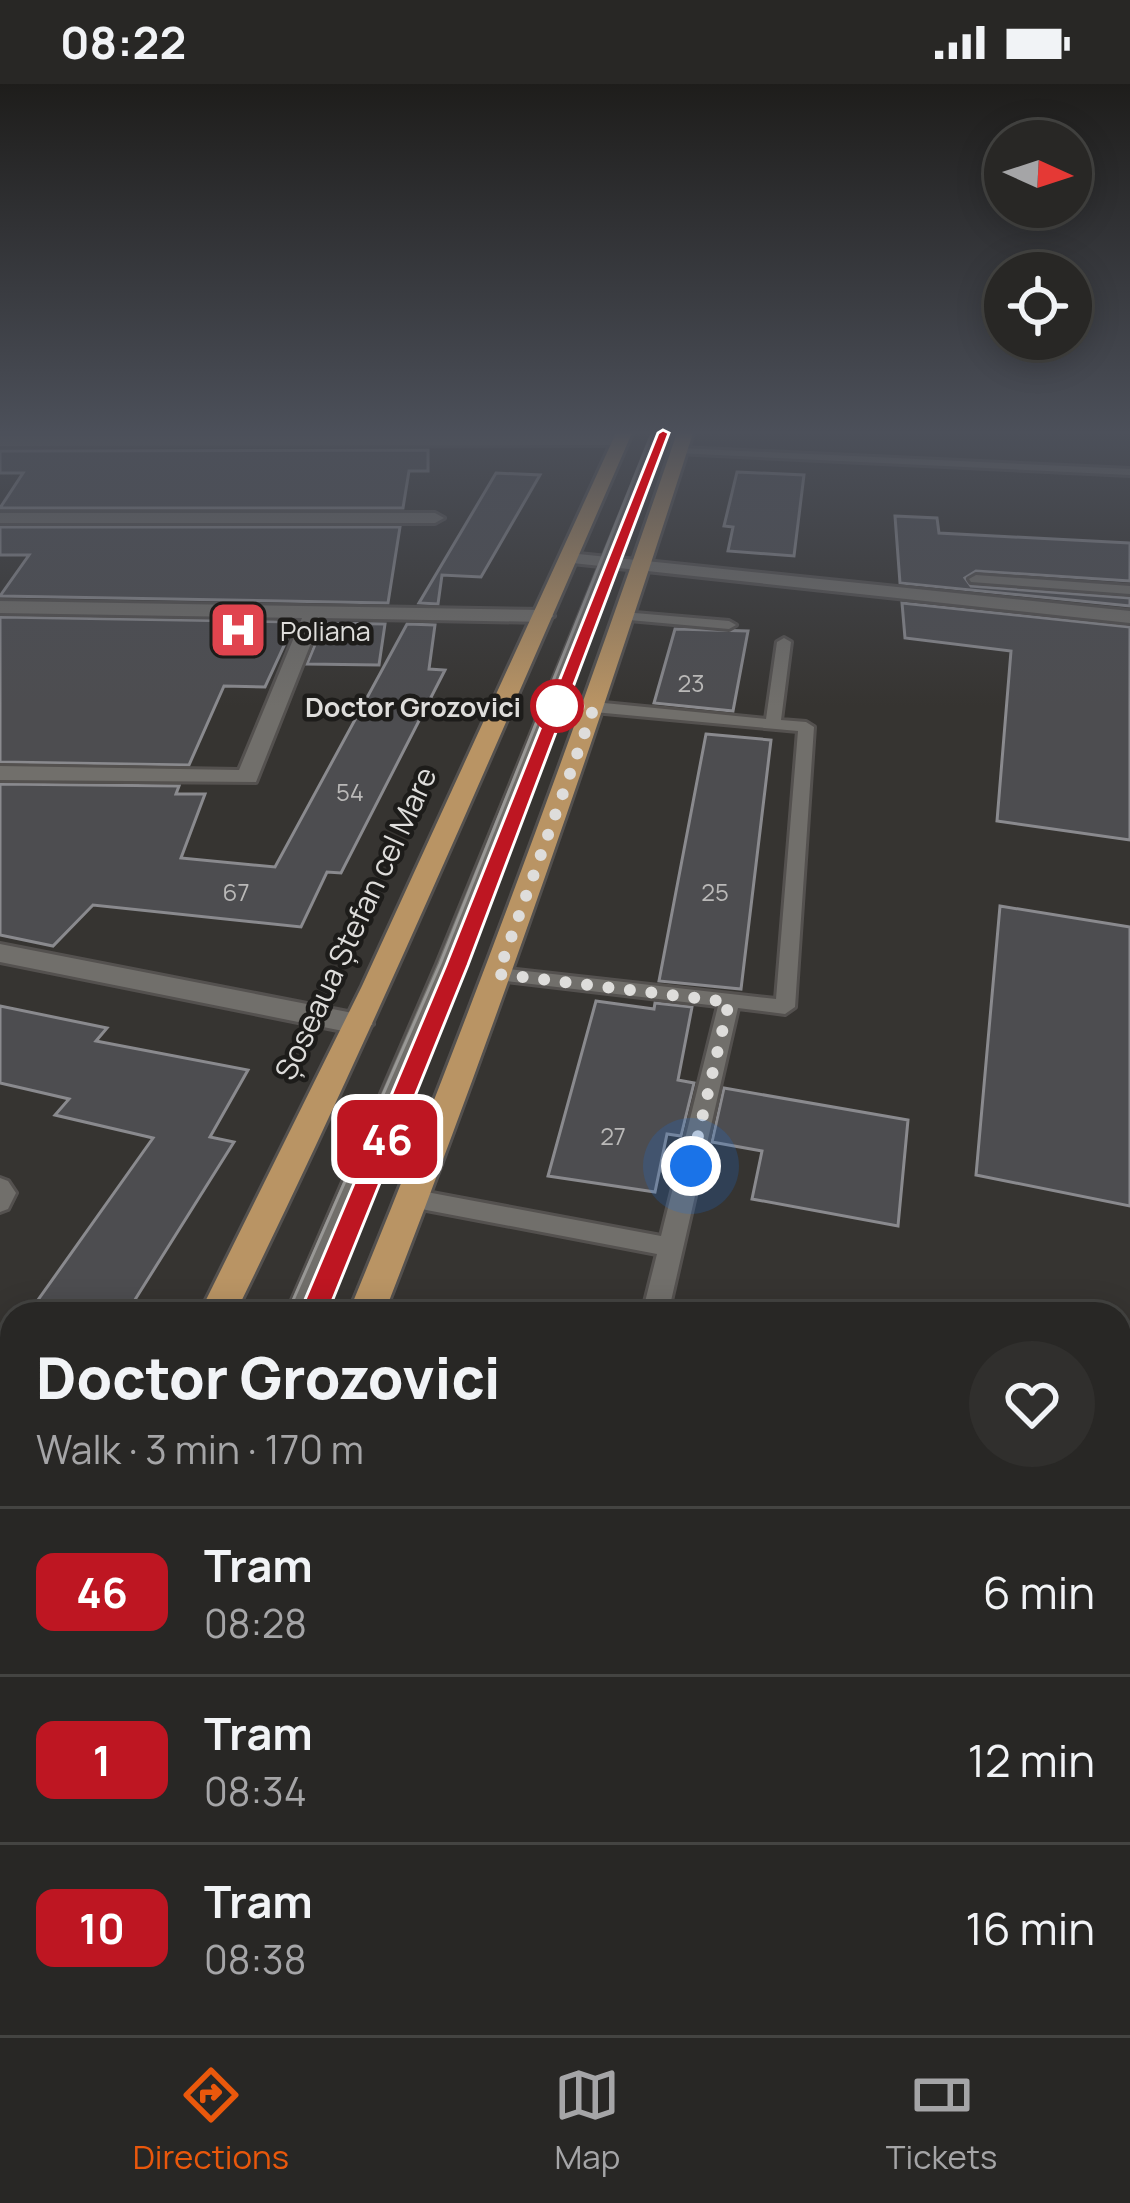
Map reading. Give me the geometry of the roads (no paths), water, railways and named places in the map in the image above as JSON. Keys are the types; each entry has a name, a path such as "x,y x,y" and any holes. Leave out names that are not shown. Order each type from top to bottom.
{"main road":[{"name":"Șoseaua Ștefan cel Mare","path":"223,1302 358,1024 584,524"},
{"path":"371,1302 416,1199 594,707 655,524"}],"street":[{"path":"569,558 1130,617"},
{"path":"0,607 544,616"},
{"path":"0,773 248,777 314,612"},
{"path":"0,953 358,1024"}],"lane":[{"path":"304,1302 447,964 623,524"},
{"path":"976,579 1130,590"},
{"path":"623,616 729,625"},
{"path":"773,724 784,641"},
{"path":"498,974 785,1007 806,727 594,707"},
{"path":"658,1302 729,1002"},
{"path":"0,1187 4,1192 0,1203"},
{"path":"416,1199 673,1247"}],"tram line":[{"path":"292,1302 440,964 616,524"},
{"name":"46","path":"318,1302 457,965 629,524"},
{"path":"318,1302 449,987"}],"place":[{"name":"Poliana","path":"238,630"},
{"name":"Doctor Grozovici","path":"557,706"}]}
